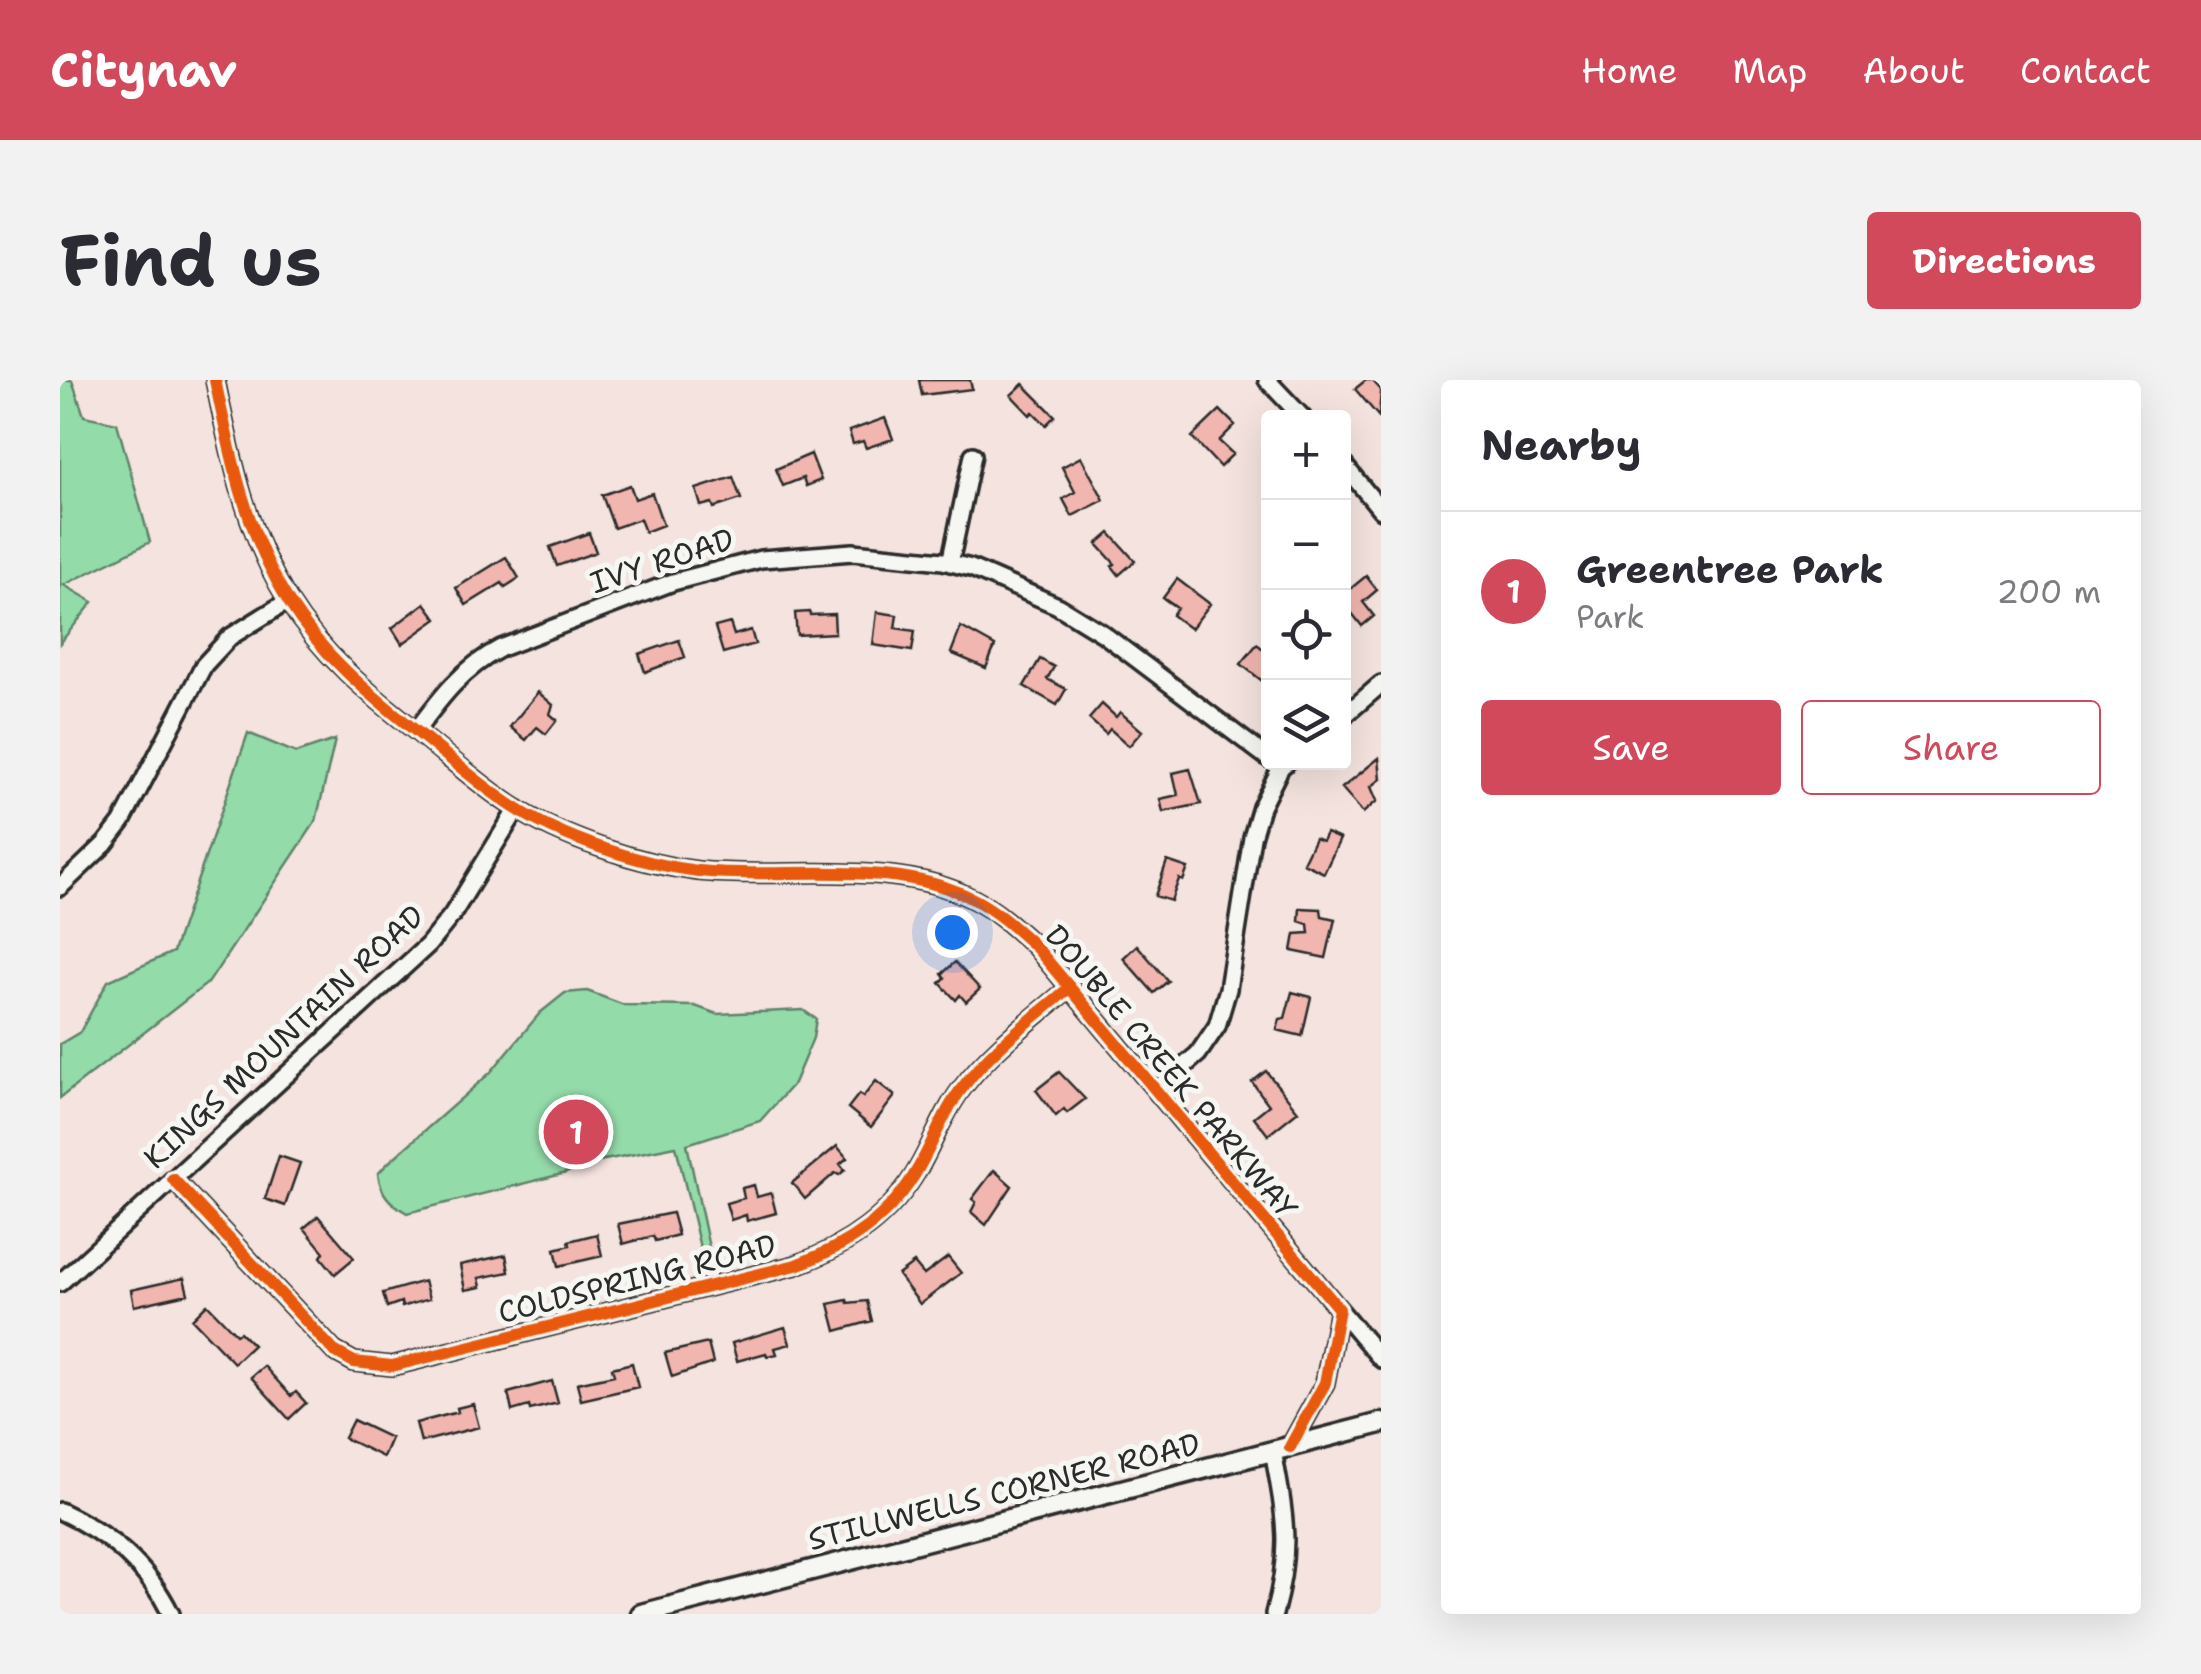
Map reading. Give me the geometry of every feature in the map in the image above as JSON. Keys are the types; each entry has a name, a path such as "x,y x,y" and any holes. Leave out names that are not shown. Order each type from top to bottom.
{"street":[{"name":"DOUBLE CREEK PARKWAY","path":"215,380 238,489 251,527 288,601 350,677 518,809 606,848 694,870 891,876 938,885 975,900 1010,923 1035,946 1381,1359"},
{"path":"1267,380 1296,410"},
{"path":"950,563 973,456"},
{"path":"1351,474 1381,510"},
{"name":"IVY ROAD","path":"416,730 450,686 481,659 501,648 714,569 801,554 853,552 971,568 1058,606 1102,632 1261,750"},
{"path":"60,888 122,822 204,665 230,637 288,601"},
{"path":"1351,710 1381,684"},
{"path":"1156,1090 1198,1054 1217,1026 1228,988 1252,837 1275,770"},
{"name":"KINGS MOUNTAIN ROAD","path":"60,1283 428,945 452,915 518,809"},
{"name":"COLDSPRING ROAD","path":"174,1179 334,1351 368,1366 392,1366 796,1264 842,1245 875,1222 909,1184 972,1074 1069,988"},
{"path":"1274,1614 1284,1578 1287,1542 1282,1449 1325,1383 1339,1310"},
{"name":"STILLWELLS CORNER ROAD","path":"641,1614 1381,1423"},
{"path":"60,1511 86,1523 122,1549 148,1576 172,1614"}],"green space":[{"path":"60,380 72,380 84,416 117,423 150,542 64,585 93,602 60,643"},
{"path":"248,733 296,753 335,740 316,821 209,982 60,1098 60,1044 80,1032 108,981 173,952"},
{"path":"587,991 624,1005 695,1006 717,1014 803,1010 816,1019 813,1038 794,1083 760,1121 687,1144 714,1271 706,1273 676,1146 584,1164 566,1173 407,1213 391,1202 381,1188 378,1174 387,1164 490,1073 540,1013 565,993"}],"building":[{"path":"919,380 970,380 972,389 922,395"},
{"path":"1372,380 1381,390 1379,417 1355,389"},
{"path":"1023,384 1055,416 1046,425 1011,395"},
{"path":"1220,410 1235,425 1219,441 1233,454 1220,467 1192,437"},
{"path":"885,418 893,439 866,448 863,441 853,444 849,431"},
{"path":"811,454 821,480 806,486 803,478 783,486 776,469"},
{"path":"1081,457 1104,500 1072,516 1063,499 1075,492 1062,467"},
{"path":"733,477 741,499 714,508 712,503 701,506 696,489"},
{"path":"630,485 635,499 652,493 663,525 645,532 640,519 614,528 602,495"},
{"path":"589,533 596,552 557,566 550,547"},
{"path":"1110,533 1135,561 1119,575 1112,566 1115,564 1097,544"},
{"path":"506,557 519,578 505,587 502,583 466,605 456,588"},
{"path":"1366,576 1377,590 1363,602 1374,616 1362,626 1351,612 1351,588"},
{"path":"1177,579 1210,604 1191,629 1172,615 1177,608 1163,598"},
{"path":"425,603 437,619 402,644 392,628"},
{"path":"877,612 897,615 895,628 915,631 912,651 873,645"},
{"path":"795,613 834,614 835,633 797,635"},
{"path":"730,623 734,635 751,630 755,644 723,653 715,627"},
{"path":"961,627 995,646 986,668 951,653"},
{"path":"679,640 685,657 645,672 639,654"},
{"path":"1257,644 1261,647 1261,680 1241,664"},
{"path":"1040,659 1054,667 1047,679 1066,689 1057,705 1024,686"},
{"path":"538,692 553,705 550,714 557,720 546,734 537,727 526,740 510,727"},
{"path":"1102,704 1116,717 1120,712 1142,731 1129,746 1110,729 1106,734 1089,719"},
{"path":"1379,758 1381,779 1371,787 1377,801 1363,813 1342,788"},
{"path":"1190,769 1201,804 1163,812 1160,799 1178,795 1173,773"},
{"path":"1326,833 1340,839 1324,873 1303,863 1315,838 1322,841"},
{"path":"1167,861 1188,868 1171,901 1155,896"},
{"path":"1300,908 1321,909 1322,916 1335,919 1326,958 1292,951 1295,934 1309,933 1308,924 1299,921"},
{"path":"1137,945 1168,981 1154,993 1123,958"},
{"path":"955,962 980,989 966,1002 960,995 956,1000 940,983 945,978 942,974"},
{"path":"1292,992 1311,997 1302,1036 1277,1030 1280,1019 1285,1018"},
{"path":"1266,1071 1298,1111 1268,1135 1254,1117 1269,1105 1252,1082"},
{"path":"1059,1072 1085,1099 1056,1116 1036,1090"},
{"path":"876,1081 895,1096 871,1127 848,1108"},
{"path":"837,1146 847,1158 840,1164 845,1170 839,1175 835,1173 805,1199 792,1183"},
{"path":"279,1156 300,1163 285,1206 265,1199"},
{"path":"994,1170 1012,1186 986,1225 971,1212 976,1202 972,1199"},
{"path":"754,1185 757,1197 771,1193 776,1213 747,1221 746,1215 731,1220 726,1203 744,1198 742,1188"},
{"path":"672,1213 678,1235 655,1241 653,1236 623,1244 618,1224"},
{"path":"318,1216 354,1258 335,1274 321,1257 324,1252 304,1228"},
{"path":"597,1234 602,1256 559,1266 555,1249"},
{"path":"506,1255 509,1272 479,1278 481,1287 465,1290 460,1265"},
{"path":"948,1257 961,1273 920,1304 898,1275 914,1263 924,1275"},
{"path":"184,1278 188,1294 134,1306 131,1290"},
{"path":"424,1281 429,1299 387,1307 383,1293"},
{"path":"867,1301 872,1321 836,1331 829,1304"},
{"path":"207,1304 236,1334 240,1332 253,1345 234,1363 192,1319"},
{"path":"785,1327 790,1344 775,1348 777,1354 737,1361 732,1343"},
{"path":"708,1343 713,1363 672,1377 665,1353"},
{"path":"632,1363 638,1387 581,1400 577,1383 614,1375 612,1368"},
{"path":"264,1366 291,1396 296,1392 306,1403 289,1419 251,1377"},
{"path":"552,1381 558,1403 512,1411 508,1393"},
{"path":"473,1404 479,1427 421,1442 416,1423"},
{"path":"353,1420 391,1438 383,1457 344,1438"}],"cycle path":[{"path":"215,380 251,522 289,602 331,656 363,687 499,797 577,839 675,868 732,873 875,874 943,887 991,910 1035,946 1339,1309 1325,1383 1290,1447"},
{"path":"173,1179 334,1351 354,1362 392,1366 796,1265 833,1249 866,1228 895,1201 919,1167 950,1106 974,1073 1013,1034 1069,988"}],"place":[{"name":"Greentree Park","path":"576,1132"}]}
